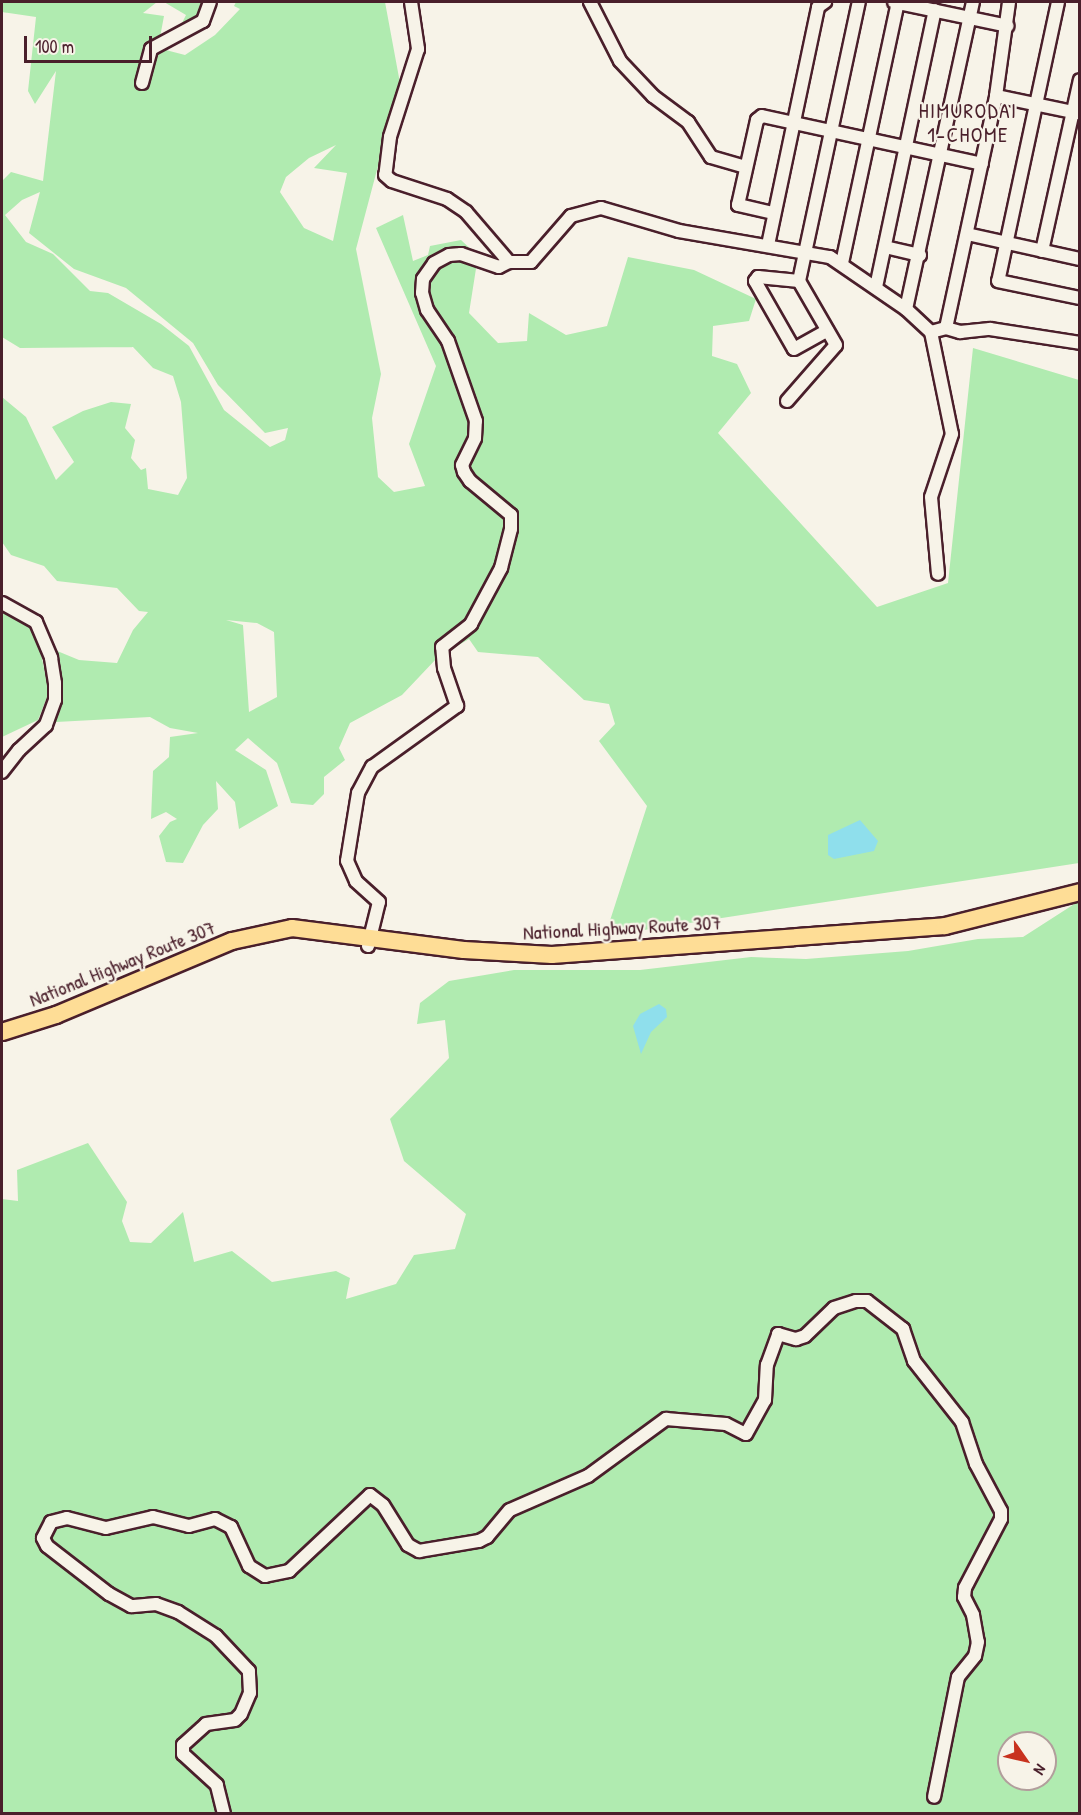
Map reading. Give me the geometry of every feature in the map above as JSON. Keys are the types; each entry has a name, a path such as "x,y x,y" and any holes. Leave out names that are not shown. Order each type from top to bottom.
{"highway":[{"name":"National Highway Route 307","path":"2,1032 56,1015 232,941 292,928 370,941 464,950 541,954 657,949 945,926 1080,892"}],"street":[{"path":"142,83 151,49 203,21 210,2"},
{"path":"411,2 418,49 390,137 385,175 392,181 447,199 466,212 508,262"},
{"path":"590,2 620,61 644,87 688,122 711,157 746,167"},
{"path":"768,245 818,7 825,2"},
{"path":"786,401 836,345 799,281 807,253 859,2"},
{"path":"842,263 896,2 1008,26"},
{"path":"906,309 920,255 974,2"},
{"path":"946,328 996,96 1008,26 1009,2"},
{"path":"1058,2 998,281 1080,298"},
{"path":"876,287 934,10"},
{"path":"1042,251 1076,112 1080,80"},
{"path":"996,96 1076,112"},
{"path":"773,213 738,205 757,120 762,116 982,164"},
{"path":"370,941 379,902 356,881 347,861 358,793 372,767 457,706 444,668 442,647 471,624 501,568 511,528 512,515 470,481 464,472 462,465 475,438 476,421 448,341 427,310 422,293 423,279 434,263 449,255 461,254 499,267 508,262 531,262 571,216 588,208 601,208 679,231 768,245 842,263 906,309 931,332 952,434 931,497 938,574"},
{"path":"967,234 1079,257"},
{"path":"885,247 920,255"},
{"path":"799,281 758,277 755,281 794,349 827,331"},
{"path":"931,332 946,328 960,332 990,329 1080,344"},
{"path":"2,603 36,622 44,636 51,658 55,700 46,725 19,750 2,772"},
{"path":"224,1814 217,1785 183,1754 183,1745 206,1724 235,1720 241,1714 250,1693 249,1671 216,1636 178,1612 156,1604 131,1606 109,1594 47,1546 43,1538 51,1522 67,1518 106,1528 153,1517 189,1526 215,1519 231,1527 254,1572 265,1576 289,1571 370,1495 383,1505 408,1545 419,1551 437,1551 479,1541 487,1537 510,1510 588,1476 666,1419 726,1424 746,1434 765,1400 767,1365 778,1334 796,1339 805,1336 834,1308 856,1301 867,1301 903,1329 914,1361 962,1422 976,1464 1001,1511 1001,1520 965,1588 964,1597 973,1615 978,1642 975,1656 958,1677 934,1797"}],"green space":[{"path":"2,2 157,2 143,13 164,16 158,48 185,55 215,35 240,9 234,6 236,2 385,2 400,83 356,249 381,374 372,418 378,477 394,492 425,486 409,444 436,366 376,228 403,215 413,261 428,255 430,246 461,240 478,256 469,313 498,343 527,341 529,313 566,335 607,326 628,257 694,270 756,299 749,321 713,326 712,356 737,364 751,393 718,433 877,607 948,583 973,348 1079,380 1079,863 605,936 647,806 599,741 615,724 609,704 584,700 538,657 478,652 469,639 437,658 402,695 350,723 339,748 345,760 324,777 324,794 313,805 291,803 277,763 248,738 235,750 266,770 278,806 239,829 235,802 216,781 218,809 203,825 183,863 166,862 159,836 170,822 177,819 166,812 151,819 153,771 169,757 170,737 198,733 170,728 150,717 56,722 50,648 79,660 117,663 133,630 148,612 139,611 117,588 57,581 44,566 11,555 2,542 2,397 26,417 56,480 74,462 52,427 83,411 111,402 131,404 125,428 135,440 131,458 141,470 146,468 148,489 178,495 187,478 181,402 173,376 153,368 133,347 20,348 2,337 2,181 11,172 43,181 56,71 35,104 28,91 36,17 2,12","holes":["336,145 314,168 347,173 333,241 304,228 280,192 286,177 309,158","40,192 29,233 74,269 126,288 193,343 218,385 265,433 288,428 285,440 270,447 224,410 189,346 161,324 108,293 90,291 53,254 26,242 5,215 22,200","226,620 257,623 274,632 277,697 249,712 243,625"]},
{"path":"164,2 210,2 193,26 179,29 186,15"},
{"path":"2,598 24,608 38,640 49,692 38,720 2,737"},
{"path":"1079,901 1079,1813 2,1813 2,1199 18,1201 17,1170 88,1143 127,1202 122,1221 130,1242 151,1243 183,1212 194,1262 232,1251 272,1282 336,1271 350,1278 346,1299 396,1284 414,1255 455,1249 466,1214 404,1161 390,1119 449,1058 445,1020 417,1024 420,1003 449,981 514,970 640,970 751,957 806,959 908,951 978,939 1023,937"}],"water":[{"path":"860,820 878,841 874,851 834,859 828,855 828,835"},
{"path":"659,1004 666,1009 667,1017 651,1032 641,1054 633,1026 640,1014"}],"district":[{"name":"HIMURODAI 1-CHOME","path":"968,123"}]}
